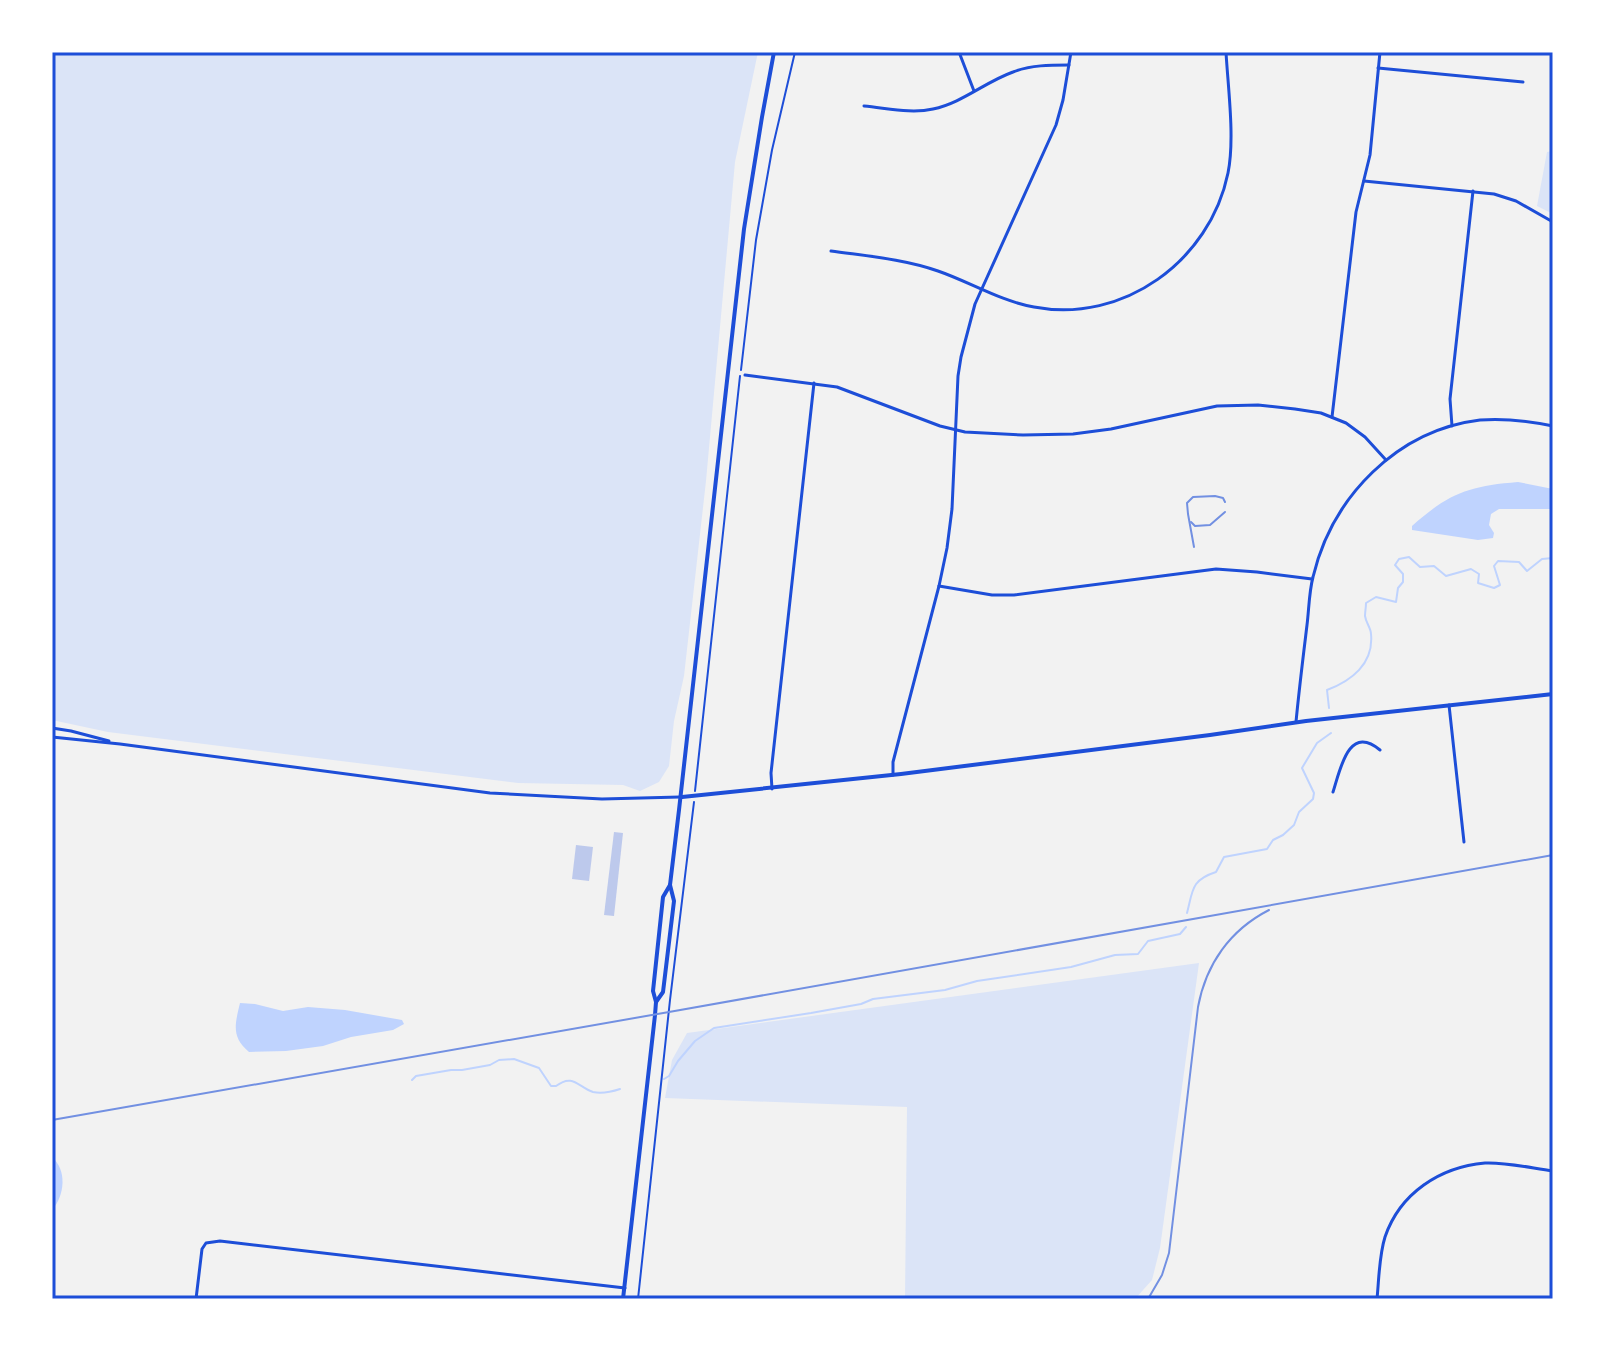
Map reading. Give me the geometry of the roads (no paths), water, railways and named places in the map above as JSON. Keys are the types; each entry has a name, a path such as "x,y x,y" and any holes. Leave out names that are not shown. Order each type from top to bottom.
{"street":[{"path":"656,1002 663,992 674,901 670,885 740,264 774,52"},
{"path":"959,52 974,91"},
{"path":"893,775 893,762 939,586 950,528 961,357 969,321 1056,125 1071,52"},
{"path":"831,251 922,266 1033,307 1080,309 1136,292 1158,280 1194,247 1217,206 1228,172 1230,149 1226,52"},
{"path":"1332,417 1356,212 1370,155 1380,52"},
{"path":"864,106 923,111 950,104 1013,71 1044,65 1069,65"},
{"path":"1378,68 1523,82"},
{"path":"1364,181 1494,194 1516,201 1553,222"},
{"path":"1452,426 1450,399 1473,191"},
{"path":"745,375 837,387 956,431 1073,434 1230,405 1295,409 1332,417 1358,431 1386,460"},
{"path":"772,789 771,773 814,383"},
{"path":"1296,722 1312,579 1328,534 1359,486 1386,460 1417,440 1452,426 1480,420 1508,419 1553,426"},
{"path":"939,586 992,595 1014,595 1216,569 1312,579"},
{"path":"52,737 490,793 602,799 681,797 893,775 1296,722 1553,694"},
{"path":"1449,705 1464,842"},
{"path":"52,728 120,744"},
{"path":"1333,792 1344,758 1353,744 1368,743 1380,750"},
{"path":"623,1299 656,1002 653,991 663,897 670,885"},
{"path":"1377,1299 1385,1237 1401,1207 1424,1183 1456,1168 1488,1163 1553,1171"},
{"path":"196,1299 201,1254 206,1243 220,1241 625,1288"}],"water":[{"path":"1518,482 1553,489 1553,509 1499,509 1491,514 1489,525 1494,533 1493,538 1478,540 1412,530 1412,526 1425,515 1460,493"},
{"path":"240,1003 283,1011 308,1007 345,1010 402,1020 404,1024 393,1030 351,1037 323,1046 249,1052 239,1041 236,1030"},
{"path":"52,1157 60,1169 62,1190 52,1210"}],"waterway":[{"path":"1329,708 1327,690 1352,676 1369,654 1371,634 1365,616 1366,603 1376,597 1396,602 1398,588 1403,582 1403,574 1395,565 1399,559 1409,557 1420,567 1434,566 1446,576 1471,569 1479,574 1478,583 1494,588 1500,585 1494,566 1498,561 1519,562 1527,571 1542,559 1553,558"},
{"path":"1187,913 1197,882 1216,872 1224,857 1267,849 1273,840 1294,825 1299,812 1313,799 1314,793 1302,768 1317,743 1331,733"},
{"path":"664,1079 695,1041 714,1028 861,1004 873,999 945,990 977,981 1071,967 1115,955 1138,954 1148,941 1180,934 1186,927"},
{"path":"412,1080 416,1076 514,1059 539,1068 551,1086 571,1081 593,1092 620,1089"}],"tram line":[{"path":"1194,547 1187,503 1193,497 1215,496 1223,498 1225,502"},
{"path":"1191,522 1195,526 1210,525 1225,512"}],"railway":[{"path":"52,1120 1553,855"},
{"path":"1148,1299 1162,1275 1169,1253 1202,991 1222,950 1243,928 1269,910"}]}
